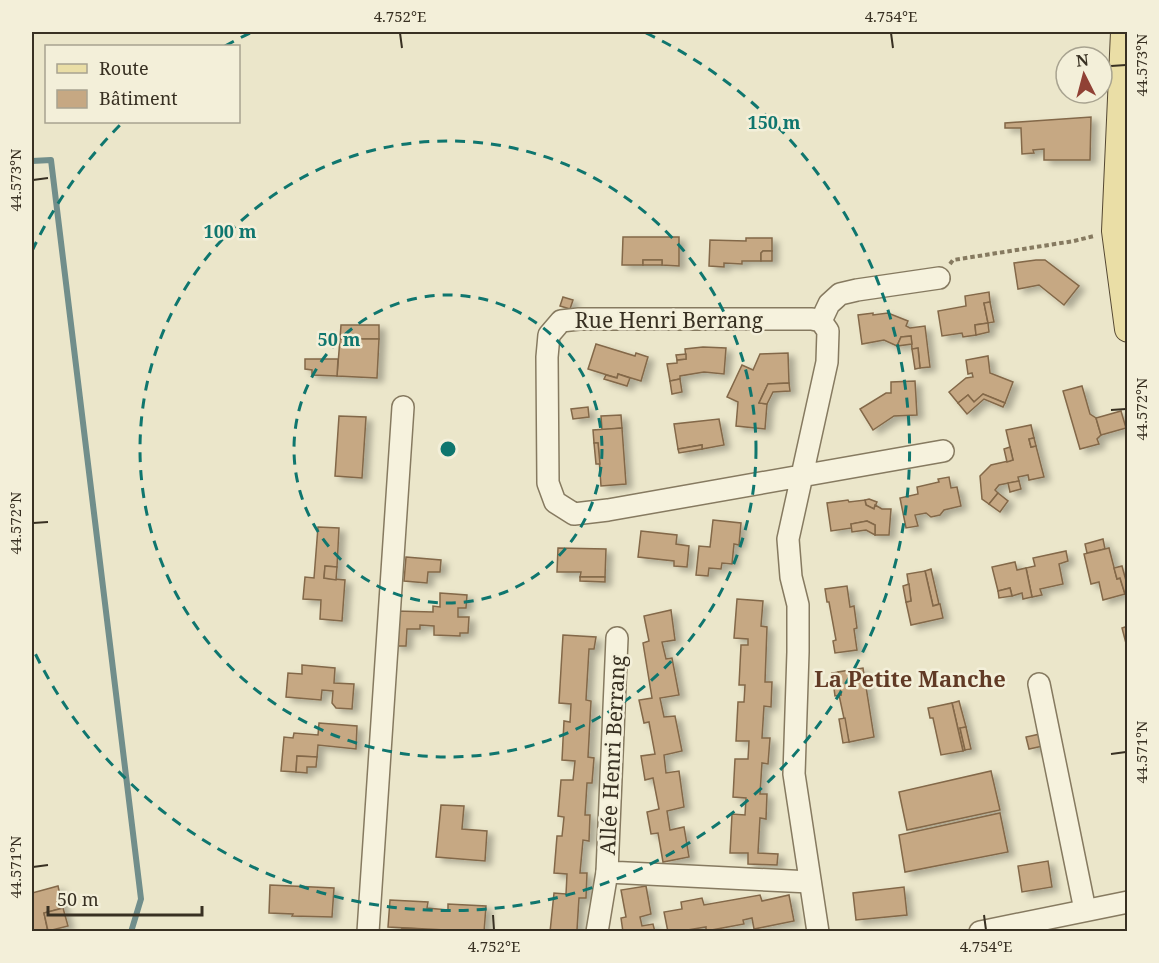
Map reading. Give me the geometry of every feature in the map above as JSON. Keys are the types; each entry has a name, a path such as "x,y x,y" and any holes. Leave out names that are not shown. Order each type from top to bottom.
{"main road":[{"path":"1124,32 1116,231 1128,329"}],"street":[{"path":"818,932 794,774 798,605 791,577 788,539 827,362 828,331 821,321 829,304 840,294 939,278"},
{"name":"Rue Henri Berrang","path":"821,321 812,319 579,319 561,321 549,335 547,357 548,483 555,502 574,514 608,510 943,451"},
{"path":"368,932 403,407"},
{"name":"Allée Henri Berrang","path":"597,932 607,872 617,638"},
{"path":"1039,684 1086,910"},
{"name":"Allée Henri Berrang","path":"607,872 810,882"},
{"path":"980,932 1128,902"}],"path":[{"path":"939,278 953,260 1074,242 1116,231"}],"building":[{"path":"1091,117 1090,160 1044,160 1044,149 1022,154 1021,128 1005,128 1005,123"},
{"path":"623,237 679,237 679,266 662,265 662,260 643,260 643,265 622,265"},
{"path":"746,238 772,238 772,251 763,251 761,261 742,261 742,264 724,263 724,267 709,266 710,240 746,241"},
{"path":"763,251 772,251 772,261 761,261"},
{"path":"643,260 662,260 662,265 643,265"},
{"path":"1045,260 1079,286 1064,305 1039,285 1018,289 1014,263"},
{"path":"989,292 990,302 984,303 988,323 975,325 976,335 963,337 962,333 942,336 938,311 966,306 965,296"},
{"path":"563,297 573,300 570,309 560,306"},
{"path":"990,302 994,322 988,323 984,303"},
{"path":"873,313 873,315 888,313 908,321 906,326 910,328 925,326 930,367 920,368 918,348 912,349 911,336 901,337 897,346 884,340 862,344 858,315"},
{"path":"988,323 989,332 976,335 975,325"},
{"path":"341,325 379,325 379,339 340,339"},
{"path":"911,336 912,344 897,346 901,337"},
{"path":"340,339 379,339 377,378 337,376"},
{"path":"596,344 635,356 636,353 648,357 641,381 618,374 617,378 588,369"},
{"path":"726,348 724,374 704,372 680,376 680,379 670,381 667,364 686,359 685,349"},
{"path":"918,348 920,368 915,369 912,349"},
{"path":"788,353 789,383 768,384 759,403 767,404 765,429 736,426 738,402 727,397 742,365 753,370 760,354"},
{"path":"686,354 686,359 677,360 676,355"},
{"path":"988,356 990,373 1013,382 1005,403 983,394 974,402 968,395 958,403 949,392 966,378 973,377 972,373 968,374 966,360"},
{"path":"305,359 338,359 337,376 312,375 312,370 305,369"},
{"path":"618,374 630,378 627,386 604,379 606,375 617,378"},
{"path":"680,379 682,392 672,394 670,381"},
{"path":"915,381 917,415 894,416 873,430 860,409 886,393 891,393 891,382"},
{"path":"789,383 790,391 773,392 767,404 759,403 768,384"},
{"path":"1082,386 1090,414 1096,418 1101,435 1097,439 1099,444 1080,449 1063,391"},
{"path":"983,394 1005,403 1003,407 984,399 967,414 958,403 968,395 974,402"},
{"path":"588,407 589,417 573,419 571,409"},
{"path":"1121,411 1126,428 1101,435 1096,418"},
{"path":"621,415 622,428 602,430 601,416"},
{"path":"339,416 366,417 362,478 335,476"},
{"path":"719,419 724,445 702,449 702,445 678,449 674,424"},
{"path":"1031,425 1034,438 1029,439 1031,447 1036,446 1044,477 1029,480 1028,475 1018,477 1019,481 999,485 995,490 998,493 989,504 982,499 980,476 991,465 1013,460 1006,430"},
{"path":"622,428 626,484 601,486 598,443 594,443 593,430"},
{"path":"1034,438 1036,446 1031,447 1029,439"},
{"path":"594,443 598,443 600,464 596,464"},
{"path":"702,445 702,449 679,453 678,449"},
{"path":"1010,447 1013,460 1007,462 1004,449"},
{"path":"949,477 951,488 957,487 961,506 944,510 940,515 931,517 926,513 915,515 918,526 906,528 900,498 918,494 917,487"},
{"path":"1019,481 1021,489 1010,492 1008,483"},
{"path":"998,493 1008,501 1000,512 989,504"},
{"path":"848,500 849,502 865,500 866,505 874,509 875,505 882,509 891,509 889,535 875,535 875,525 867,521 851,524 852,528 831,531 827,503"},
{"path":"865,500 877,502 874,509 866,505"},
{"path":"713,520 741,523 739,545 734,544 732,564 722,563 721,569 709,568 708,576 696,575 699,546 710,547"},
{"path":"867,521 875,525 875,535 866,530 852,532 851,524"},
{"path":"318,527 339,528 337,567 325,566 324,578 345,580 342,621 320,619 321,600 303,599 305,577 314,578"},
{"path":"641,531 677,535 676,544 689,546 687,567 674,566 674,561 638,557"},
{"path":"1103,539 1105,549 1087,553 1085,544"},
{"path":"558,548 606,549 605,577 580,577 581,572 557,572"},
{"path":"1109,548 1117,579 1120,578 1125,594 1103,600 1099,582 1091,584 1084,554"},
{"path":"1066,551 1068,561 1059,564 1063,584 1040,589 1042,595 1032,597 1026,568 1035,566 1033,558"},
{"path":"406,557 441,560 440,572 428,572 427,583 404,581"},
{"path":"1015,562 1017,570 1026,568 1032,597 1023,599 1022,593 1012,596 1010,588 998,591 992,567"},
{"path":"325,566 337,567 336,580 324,578"},
{"path":"1122,566 1128,588 1128,593 1125,594 1114,568"},
{"path":"931,569 939,604 933,606 925,571"},
{"path":"925,571 933,606 940,604 943,618 911,625 906,602 911,601 907,574"},
{"path":"580,577 605,577 605,582 580,581"},
{"path":"909,584 911,601 906,602 903,586"},
{"path":"847,586 850,607 854,606 857,650 835,653 833,641 836,640 825,589"},
{"path":"1010,588 1012,596 999,598 998,591"},
{"path":"440,593 467,595 466,608 458,608 458,617 469,617 468,633 460,633 460,636 434,635 434,626 420,625 420,629 407,629 406,646 394,646 396,611 433,612 433,606 440,607"},
{"path":"737,599 763,601 761,626 767,627 765,682 772,682 771,707 764,706 762,738 770,738 768,764 762,763 760,794 767,794 766,819 760,818 758,853 778,854 777,865 748,864 748,853 730,853 732,814 745,815 746,798 733,797 735,759 748,759 749,741 736,741 738,702 744,702 745,685 739,685 741,645 748,645 748,639 734,638"},
{"path":"671,610 675,640 662,642 666,659 672,658 679,695 660,698 664,717 675,716 682,751 664,755 666,773 679,771 684,807 667,811 670,830 684,827 689,857 663,862 658,833 651,834 647,812 659,809 653,778 645,780 641,756 655,754 649,722 644,723 639,700 652,698 643,643 649,641 644,616"},
{"path":"1128,626 1128,651 1122,628"},
{"path":"563,635 596,637 594,649 589,649 586,700 591,701 588,757 594,758 592,783 587,783 585,815 590,815 589,841 583,840 580,873 587,873 586,898 579,898 577,930 584,932 550,932 554,893 566,894 567,874 554,873 557,836 562,836 564,817 558,816 561,780 573,780 575,761 562,760 564,721 570,722 571,704 559,703"},
{"path":"302,665 335,668 334,683 354,684 352,709 336,708 332,703 333,691 322,690 321,700 286,697 288,673 302,674"},
{"path":"863,668 874,737 849,742 839,695 841,695 838,672"},
{"path":"838,672 841,695 835,696 832,673"},
{"path":"959,701 966,727 960,728 965,750 963,751 952,703"},
{"path":"952,703 963,751 941,755 933,718 930,718 928,708"},
{"path":"845,718 849,742 843,743 839,719"},
{"path":"319,723 357,726 356,749 318,745 317,757 297,756 296,772 281,771 284,737 293,738 294,733 318,735"},
{"path":"966,727 971,749 965,750 960,728"},
{"path":"1040,734 1043,746 1029,749 1026,737"},
{"path":"297,756 317,757 316,767 307,767 307,773 296,772"},
{"path":"991,771 1000,810 907,830 899,792"},
{"path":"441,805 464,806 462,829 487,831 485,861 436,857"},
{"path":"1000,813 1008,852 905,872 899,835"},
{"path":"1048,861 1052,887 1022,892 1018,866"},
{"path":"270,885 334,888 332,917 269,913"},
{"path":"58,886 63,908 44,913 48,932 32,932 32,893"},
{"path":"646,886 651,914 640,917 642,926 653,924 655,932 623,932 621,918 626,917 621,890"},
{"path":"904,887 907,915 856,920 853,893"},
{"path":"760,895 762,901 789,895 794,921 754,929 752,918 743,920 744,924 706,931 706,927 687,930 688,932 668,932 664,912 682,909 681,902 702,898 704,905"},
{"path":"390,900 428,902 427,908 448,910 448,904 486,906 484,932 388,927"},
{"path":"63,908 68,926 48,931 44,913"},
{"path":"402,928 422,929 422,932 401,932"}],"waterway":[{"path":"32,161 51,160 141,899 131,932"}],"district":[{"name":"La Petite Manche","path":"910,678"}]}
